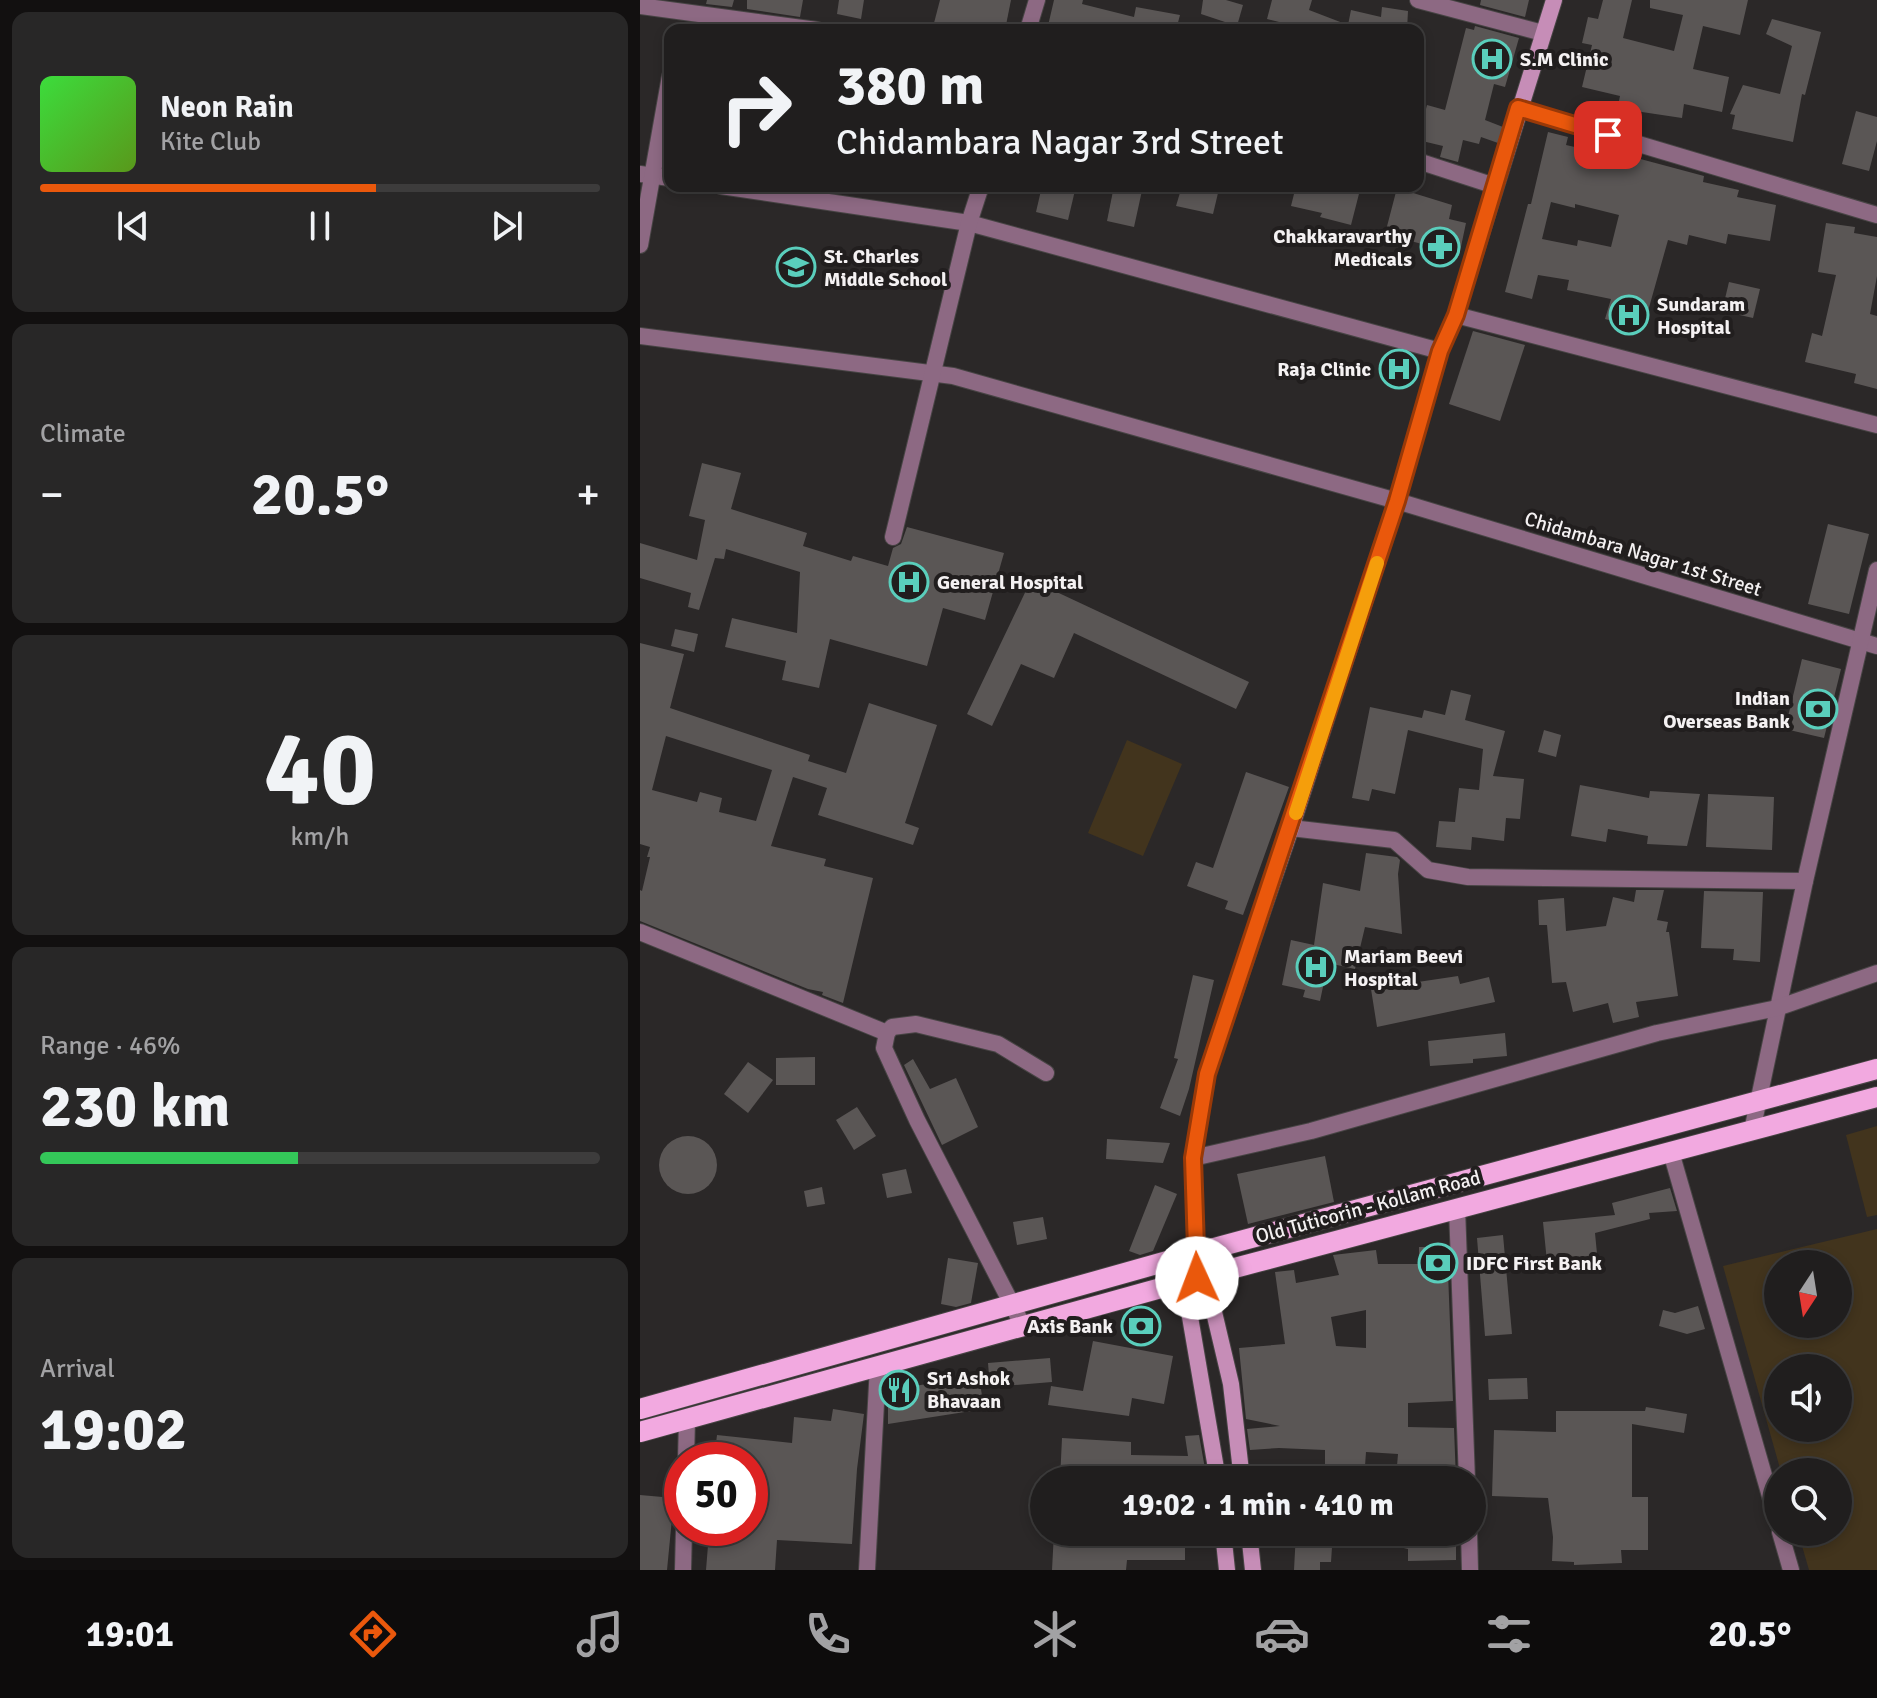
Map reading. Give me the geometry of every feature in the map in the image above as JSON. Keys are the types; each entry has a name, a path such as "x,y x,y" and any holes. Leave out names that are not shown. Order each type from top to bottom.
{"main road":[{"path":"1216,1466 1189,1311 1197,1278 1193,1158 1207,1074 1397,501 1440,351 1456,315 1554,0"},
{"path":"640,1409 1196,1253 1877,1069"},
{"name":"Old Tuticorin - Kollam Road","path":"640,1432 1197,1278 1877,1097"},
{"path":"1197,1278 1218,1326 1231,1384 1240,1466"},
{"path":"1224,1546 1227,1570"},
{"path":"1250,1546 1253,1570"}],"street":[{"path":"1030,24 1037,0"},
{"path":"1418,0 1543,33"},
{"path":"640,6 774,24"},
{"path":"679,24 681,11"},
{"path":"1518,108 1877,215"},
{"path":"640,245 664,114"},
{"path":"1424,163 1495,186"},
{"path":"761,192 969,223 1440,351"},
{"path":"893,537 979,192"},
{"path":"1456,315 1877,425"},
{"name":"Chidambara Nagar 1st Street","path":"640,336 968,381 1397,501 1877,646"},
{"path":"1752,1131 1805,881 1877,570"},
{"path":"1291,828 1394,840 1428,870 1468,877 1805,881"},
{"path":"640,932 887,1033"},
{"path":"1193,1158 1311,1131 1657,1033 1777,1008 1877,973"},
{"path":"1023,1326 904,1092 884,1048 887,1033 892,1027 916,1024 958,1033 998,1044 1046,1073"},
{"path":"1671,1152 1764,1475"},
{"path":"1457,1208 1466,1466"},
{"path":"867,1570 878,1366"},
{"path":"686,1442 687,1419"},
{"path":"683,1570 684,1546"},
{"path":"1469,1546 1470,1570"},
{"path":"1784,1546 1791,1570"}],"shaded area":[{"path":"1127,740 1182,764 1143,856 1088,833"},
{"path":"1877,1126 1877,1215 1867,1217 1846,1135"},
{"path":"1877,1229 1877,1570 1809,1570 1802,1546 1852,1546 1852,1458 1777,1458 1773,1442 1852,1442 1852,1354 1764,1354 1764,1412 1723,1266 1764,1256 1764,1338 1852,1338 1852,1250 1790,1250"}],"building":[{"path":"707,0 734,0 732,7 706,4"},
{"path":"747,0 803,0 800,17 747,9"},
{"path":"839,0 864,0 861,19 837,14"},
{"path":"940,0 1011,0 1006,24 934,23"},
{"path":"1054,0 1083,0 1082,4 1134,17 1136,7 1180,15 1178,24 1048,24"},
{"path":"1203,0 1226,0 1243,5 1238,24 1201,14"},
{"path":"1272,0 1312,0 1309,10 1345,24 1287,24 1267,19"},
{"path":"1481,0 1529,0 1525,17 1480,5"},
{"path":"1603,0 1632,0 1623,38 1674,51 1683,15 1650,8 1650,0 1748,0 1740,35 1703,26 1693,69 1729,77 1722,112 1684,104 1682,118 1642,112 1618,106 1620,96 1582,87 1592,45 1582,43 1588,17 1598,19"},
{"path":"1382,7 1408,11 1407,24 1348,24 1351,10 1381,17"},
{"path":"1772,19 1821,32 1805,95 1802,94 1793,142 1732,129 1735,115 1730,114 1743,85 1780,94 1792,46 1766,34"},
{"path":"1475,26 1519,38 1505,87 1494,84 1485,120 1503,127 1498,143 1481,137 1479,144 1463,140 1458,162 1440,157 1443,146 1424,141 1424,117 1427,105 1445,110 1466,28 1474,30"},
{"path":"1856,111 1877,117 1877,141 1869,171 1842,164"},
{"path":"1548,132 1568,137 1566,145 1587,152 1632,164 1633,157 1704,176 1703,182 1739,190 1737,197 1776,205 1770,241 1728,234 1726,244 1689,235 1687,245 1668,240 1643,329 1605,319 1611,299 1567,290 1569,280 1538,275 1532,299 1505,292 1528,204 1531,204","holes":["1551,202 1575,208 1575,204 1619,215 1611,247 1578,240 1577,246 1542,239"]},
{"path":"1041,192 1075,192 1068,220 1036,212"},
{"path":"1113,192 1142,192 1134,227 1107,221"},
{"path":"1180,192 1218,193 1213,214 1176,206"},
{"path":"1294,192 1359,192 1351,225 1320,217 1322,213 1291,206"},
{"path":"1396,192 1410,192 1452,205 1449,219 1466,223 1459,256 1385,234"},
{"path":"1826,223 1855,227 1854,233 1877,237 1877,276 1870,314 1877,316 1877,389 1854,383 1856,374 1805,362 1812,333 1822,336 1836,275 1818,272"},
{"path":"1729,282 1760,289 1753,318 1722,311"},
{"path":"1473,331 1525,345 1500,421 1449,404"},
{"path":"702,463 741,473 731,509 807,533 803,546 851,561 853,556 888,566 893,548 901,544 907,527 1004,553 985,620 943,608 927,666 830,639 819,688 782,680 786,661 725,647 732,618 797,633 800,572 726,549 724,559 715,558 699,610 688,607 691,593 640,578 640,543 697,560 705,520 689,516"},
{"path":"1828,524 1869,534 1849,614 1808,604"},
{"path":"1031,580 1249,682 1236,709 1074,633 1054,678 1021,664 992,726 967,714"},
{"path":"675,629 698,634 694,652 671,646"},
{"path":"640,643 684,654 670,708 810,755 808,761 846,773 869,703 937,725 905,823 919,828 913,845 818,815 827,788 793,777 771,846 826,859 824,866 873,878 843,1003 822,995 823,992 808,989 640,921 640,890 650,847 640,844","holes":["666,736 772,770 756,821 719,812 722,798 700,792 697,802 652,790"]},
{"path":"1802,659 1841,669 1824,738 1785,729"},
{"path":"1451,690 1471,695 1465,720 1505,731 1493,776 1524,779 1520,819 1506,818 1504,841 1472,837 1471,850 1436,847 1439,821 1455,822 1459,788 1479,790 1483,749 1408,730 1395,794 1372,789 1369,801 1352,798 1370,707 1422,718 1424,710 1445,715"},
{"path":"1544,730 1561,735 1556,757 1538,752"},
{"path":"1246,772 1289,787 1243,915 1225,909 1228,901 1187,886 1196,862 1213,868"},
{"path":"1580,785 1649,798 1650,791 1700,794 1687,846 1647,844 1648,836 1608,829 1606,842 1571,836"},
{"path":"1708,794 1774,797 1772,850 1706,847"},
{"path":"1366,853 1400,860 1402,934 1365,927 1355,969 1328,963 1320,1001 1303,997 1305,990 1282,985 1291,940 1314,945 1323,883 1360,891"},
{"path":"1636,890 1664,890 1657,920 1668,922 1666,932 1669,932 1678,996 1636,1002 1639,1017 1613,1023 1608,1003 1573,1012 1566,982 1552,983 1547,925 1539,925 1538,900 1564,898 1566,931 1606,926 1613,897 1634,902"},
{"path":"1704,891 1763,892 1760,962 1733,960 1734,949 1701,948"},
{"path":"1193,975 1214,980 1180,1116 1160,1108 1178,1059 1174,1058"},
{"path":"1458,976 1460,984 1489,977 1495,1002 1377,1027 1371,989"},
{"path":"1505,1033 1507,1056 1473,1059 1473,1063 1430,1066 1428,1041"},
{"path":"815,1057 815,1085 776,1085 776,1058"},
{"path":"913,1059 930,1089 956,1078 978,1127 942,1145 904,1065"},
{"path":"748,1062 773,1080 748,1113 724,1094"},
{"path":"857,1107 876,1136 854,1150 836,1120"},
{"path":"688,1136 708,1145 717,1165 708,1185 688,1194 668,1185 659,1165 668,1145"},
{"path":"1107,1139 1170,1143 1163,1163 1106,1159"},
{"path":"1325,1156 1334,1202 1248,1224 1237,1174"},
{"path":"906,1169 912,1193 887,1198 882,1174"},
{"path":"1155,1185 1177,1194 1153,1251 1140,1255 1129,1251"},
{"path":"822,1187 825,1204 807,1207 804,1191"},
{"path":"1670,1188 1677,1211 1649,1213 1650,1219 1595,1233 1598,1264 1582,1266 1582,1258 1547,1262 1543,1222 1615,1215 1612,1203"},
{"path":"1043,1217 1047,1239 1017,1245 1013,1222"},
{"path":"1503,1235 1512,1334 1485,1336 1477,1238"},
{"path":"1419,1247 1447,1247 1453,1401 1408,1403 1408,1427 1454,1428 1455,1466 1397,1466 1398,1454 1366,1452 1365,1466 1325,1466 1325,1450 1250,1450 1247,1429 1280,1426 1246,1419 1239,1348 1285,1344 1275,1272 1294,1270 1296,1283 1339,1275 1333,1255 1376,1250 1378,1264 1419,1264","holes":["1366,1310 1366,1348 1336,1346 1331,1317"]},
{"path":"948,1258 978,1263 971,1303 956,1307 941,1304"},
{"path":"1698,1306 1705,1329 1687,1334 1659,1326 1663,1310 1675,1313"},
{"path":"1093,1341 1173,1356 1164,1404 1132,1398 1129,1416 1048,1405 1051,1386 1083,1391"},
{"path":"1050,1358 1052,1382 990,1387 988,1363"},
{"path":"979,1376 984,1409 888,1424 888,1390"},
{"path":"1527,1378 1528,1399 1489,1400 1488,1379"},
{"path":"1646,1407 1687,1414 1684,1433 1632,1424 1632,1497 1648,1497 1648,1550 1621,1550 1622,1563 1574,1565 1574,1562 1552,1561 1553,1537 1548,1498 1492,1496 1494,1430 1556,1432 1556,1411 1645,1411"},
{"path":"833,1409 864,1414 852,1544 777,1540 775,1570 706,1570 708,1546 768,1546 768,1442 716,1442 717,1435 792,1443 794,1417 831,1421"},
{"path":"1199,1435 1205,1466 1061,1466 1062,1438 1131,1442 1131,1455 1188,1456 1185,1436"},
{"path":"640,1495 664,1497 664,1546 669,1546 667,1570 640,1570"},
{"path":"1053,1546 1185,1546 1185,1560 1127,1560 1126,1570 1052,1570"},
{"path":"1295,1546 1332,1546 1331,1562 1320,1562 1320,1570 1294,1570"},
{"path":"1395,1546 1456,1546 1456,1560 1408,1561 1408,1549"}],"slow traffic":[{"path":"1296,813 1377,563"}],"place":[{"name":"S.M Clinic","path":"1492,59"},
{"name":"Chakkaravarthy Medicals","path":"1440,247"},
{"name":"St. Charles Middle School","path":"796,267"},
{"name":"Sundaram Hospital","path":"1629,315"},
{"name":"Raja Clinic","path":"1399,369"},
{"name":"General Hospital","path":"909,582"},
{"name":"Indian Overseas Bank","path":"1818,709"},
{"name":"Mariam Beevi Hospital","path":"1316,967"},
{"name":"IDFC First Bank","path":"1438,1263"},
{"name":"Axis Bank","path":"1141,1326"},
{"name":"Sri Ashok Bhavaan","path":"899,1390"}],"route":[{"path":"1197,1278 1193,1158 1207,1074 1397,501 1440,351 1456,315 1518,108 1608,135"}]}
